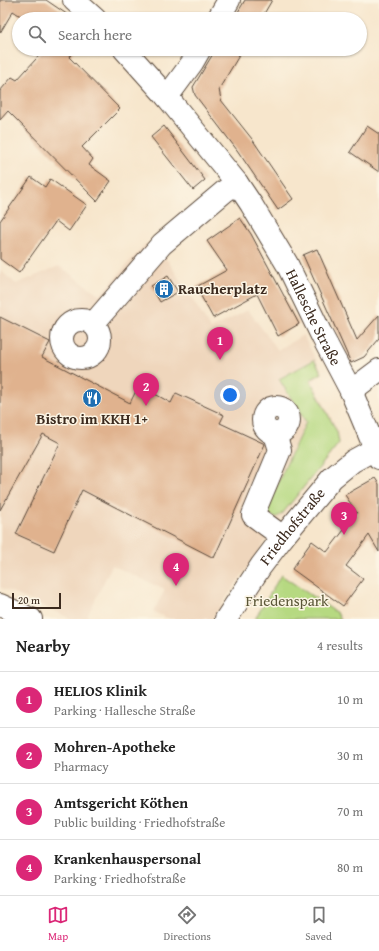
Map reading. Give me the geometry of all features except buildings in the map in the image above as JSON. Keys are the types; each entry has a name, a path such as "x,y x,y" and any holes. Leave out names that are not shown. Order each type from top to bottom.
{"street":[{"path":"74,0 87,12"},
{"path":"222,12 229,0"},
{"name":"Hallesche Straße","path":"130,56 167,97 237,183 272,237 350,391 377,453"},
{"path":"167,97 196,56"},
{"path":"93,324 162,244 225,191 237,183"},
{"path":"350,391 379,370"},
{"path":"275,434 280,450 253,515 283,536"},
{"name":"Friedhofstraße","path":"226,619 260,566 332,478 353,461 377,453"},
{"path":"0,605 31,619"}],"shaded area":[{"path":"146,243 168,261 211,329 248,310 278,350 303,335 323,373 313,381 339,433 340,443 280,520 212,619 170,619 153,612 165,590 112,565 86,619 72,619 0,587 0,270 16,284 59,266 100,295"}],"green space":[{"path":"314,360 322,373 310,380 337,432 339,443 282,514 275,518 267,513 267,506 306,422 279,379"},
{"name":"Friedenspark","path":"281,575 337,613 341,619 255,619"}],"place":[{"name":"Raucherplatz","path":"164,289"},
{"name":"HELIOS Klinik","path":"220,360"},
{"name":"Bistro im KKH 1+","path":"92,398"},
{"name":"Mohren-Apotheke","path":"146,406"},
{"name":"Amtsgericht Köthen","path":"344,535"},
{"name":"Krankenhauspersonal","path":"176,586"}]}
